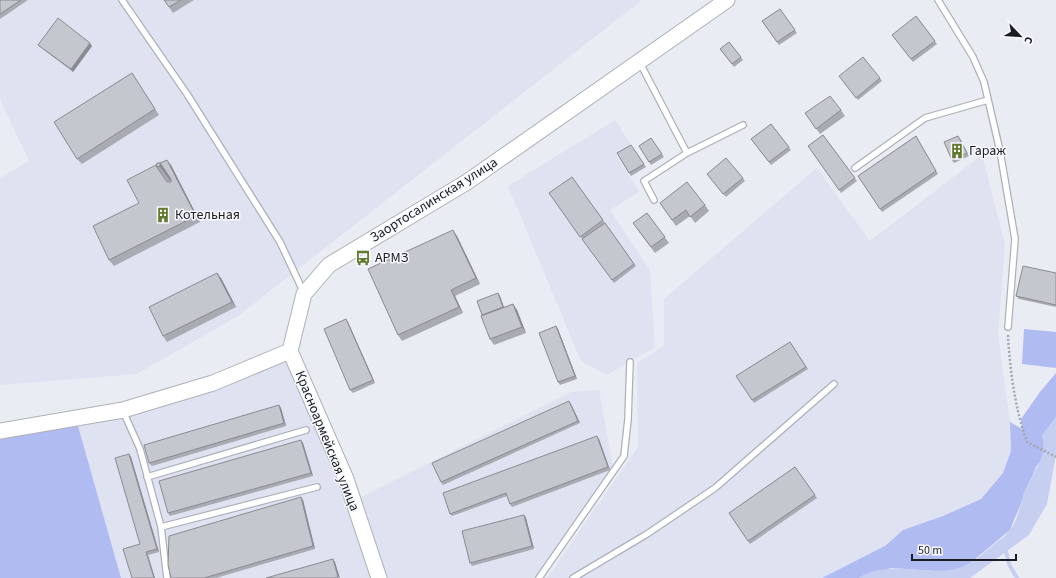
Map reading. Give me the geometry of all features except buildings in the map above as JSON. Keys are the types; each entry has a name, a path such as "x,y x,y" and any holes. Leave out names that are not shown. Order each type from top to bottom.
{"street":[{"name":"Заортосалинская улица","path":"290,351 304,294 329,264 468,182 727,0"},
{"path":"0,431 123,410 213,383 290,351"},
{"name":"Красноармейская улица","path":"290,351 346,479 379,578"}],"lane":[{"path":"122,0 187,94 276,235 304,294"},
{"path":"938,0 973,57 984,82 1006,182 1015,239 1008,327"},
{"path":"640,62 687,153"},
{"path":"855,168 925,118 988,100"},
{"path":"654,200 644,181 687,153 744,125"},
{"path":"539,578 624,456 628,420 630,362"},
{"path":"573,578 647,534 715,488 834,384"},
{"path":"123,410 140,448 160,527 167,578"},
{"path":"147,477 306,430"},
{"path":"160,527 317,487"}],"path":[{"path":"1008,327 1010,369 1022,429 1027,442 1056,457"}],"shaded area":[{"path":"0,0 642,0 238,316 137,374 0,385 0,178 29,161 0,99"},
{"path":"615,120 631,145 616,155 639,192 610,210 650,270 655,347 607,375 581,361 508,186"},
{"path":"982,155 1005,244 998,334 1010,422 1011,451 1003,473 981,499 943,516 903,530 885,546 823,578 547,578 638,447 637,363 664,346 664,299 817,168 870,241"},
{"path":"1024,329 1056,332 1056,368 1022,364"},
{"path":"290,351 379,578 121,578 76,420"},
{"path":"1056,373 1056,417 1051,424 1042,459 1036,467 1010,530 968,565 954,571 891,568 859,578 822,578 885,546 903,530 943,516 981,499 1003,473 1011,451 1010,422 1022,429 1021,419 1040,392"},
{"path":"599,390 613,466 535,578 387,578 361,497 571,392"},
{"path":"1056,417 1056,455 1047,504 1029,535 970,578 859,578 871,572 884,569 935,571 954,569 972,562 1002,538 1015,521 1025,490 1042,457 1042,435"},
{"path":"76,419 121,578 0,578 0,432"}],"waterway":[{"path":"1005,547 1009,564 1017,578"}],"place":[{"name":"Гараж","path":"957,151"},
{"name":"Котельная","path":"163,215"},
{"name":"АРМЗ","path":"363,258"}]}
